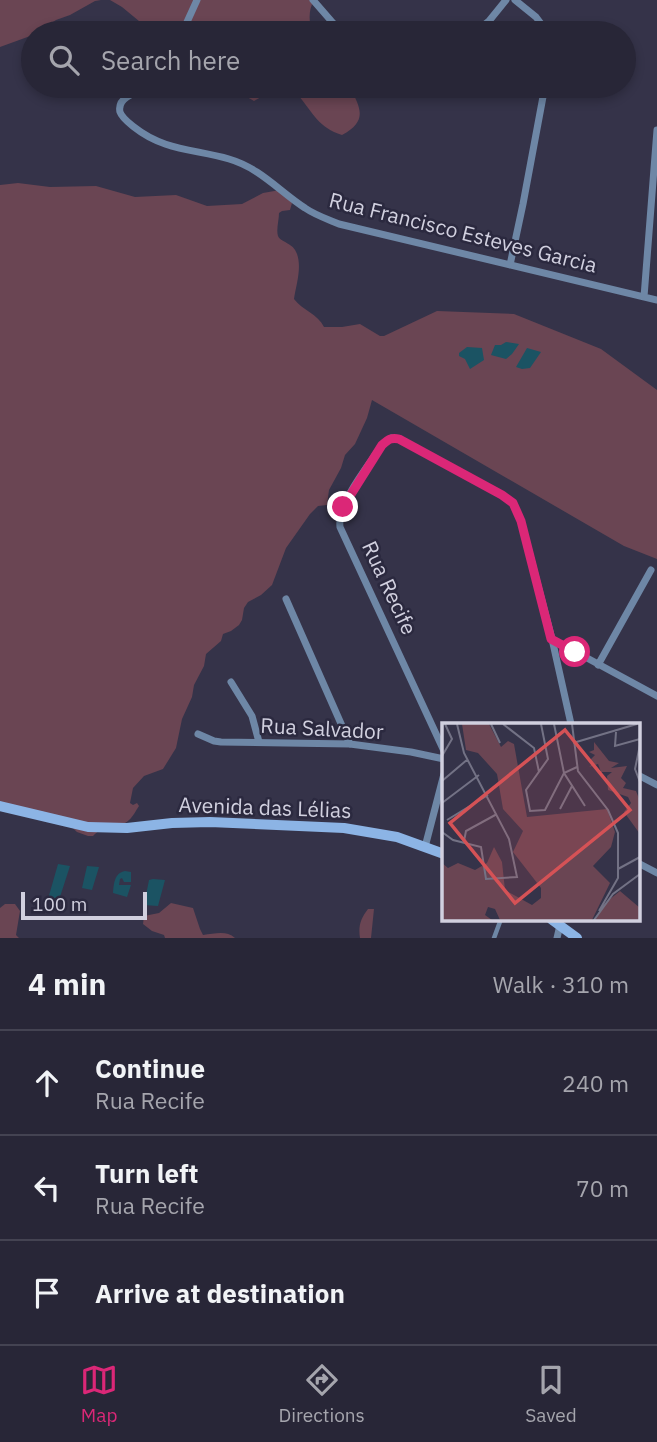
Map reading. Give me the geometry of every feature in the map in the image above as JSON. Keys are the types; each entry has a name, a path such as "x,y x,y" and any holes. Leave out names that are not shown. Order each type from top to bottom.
{"street":[{"path":"187,21 197,0"},
{"path":"313,0 331,21"},
{"path":"489,21 506,0"},
{"path":"515,0 539,21"},
{"name":"Rua Francisco Esteves Garcia","path":"125,98 120,109 124,118 152,139 173,148 221,156 254,169 306,209 339,224 657,300"},
{"path":"510,265 543,98"},
{"path":"644,297 657,130"},
{"name":"Rua Recife","path":"442,749 340,527 343,507 382,445 394,438 513,503 521,521 571,723"},
{"path":"598,664 651,570"},
{"path":"286,599 351,744"},
{"path":"551,639 657,696"},
{"path":"231,682 252,716 259,743"},
{"name":"Rua Salvador","path":"198,734 221,742 351,744 442,759"},
{"path":"640,776 657,785"},
{"path":"425,847 442,778"},
{"name":"Avenida das Lélias","path":"0,806 88,827 127,828 209,822 344,828 397,837 442,854"},
{"path":"640,864 657,873"},
{"path":"556,922 557,938"},
{"path":"556,922 577,938"}],"lane":[{"path":"495,938 501,920"}],"shaded area":[{"path":"0,0 101,0 54,21 21,21 21,39 0,47"},
{"path":"110,0 314,0 310,21 139,21"},
{"path":"300,98 355,98 360,113 356,125 342,135 322,124"},
{"path":"18,183 50,187 96,186 135,197 176,195 207,206 242,204 263,193 280,190 292,203 290,210 279,213 277,231 278,236 295,250 298,259 299,271 294,299 324,327 360,324 384,336 437,311 514,314 601,349 657,390 657,559 624,546 372,400 355,444 345,455 329,490 327,505 318,506 310,514 286,548 272,585 248,602 239,625 223,634 221,641 206,654 204,666 182,719 176,748 163,769 144,776 133,788 130,803 137,803 139,806 130,819 121,825 88,836 77,832 65,821 0,810 0,185"},
{"path":"171,903 193,908 203,935 224,933 235,938 165,938 143,924 144,916 159,913"},
{"path":"5,904 15,904 20,911 16,935 19,938 0,938 0,908"},
{"path":"368,909 374,909 371,938 360,938 361,922"}],"water":[{"path":"506,342 519,344 506,359 491,355 495,345"},
{"path":"467,347 482,348 484,360 470,369 465,359 459,356"},
{"path":"527,348 541,352 530,368 516,367"},
{"path":"58,864 70,866 59,900 48,899"},
{"path":"87,866 99,867 92,890 82,888"},
{"path":"125,871 131,872 131,882 124,882 122,878 119,885 131,885 127,897 113,893 117,876"},
{"path":"149,880 165,880 158,906 144,905"}],"route":[{"path":"343,507 382,445 391,438 399,439 509,499 521,521 551,639 575,652"}]}
